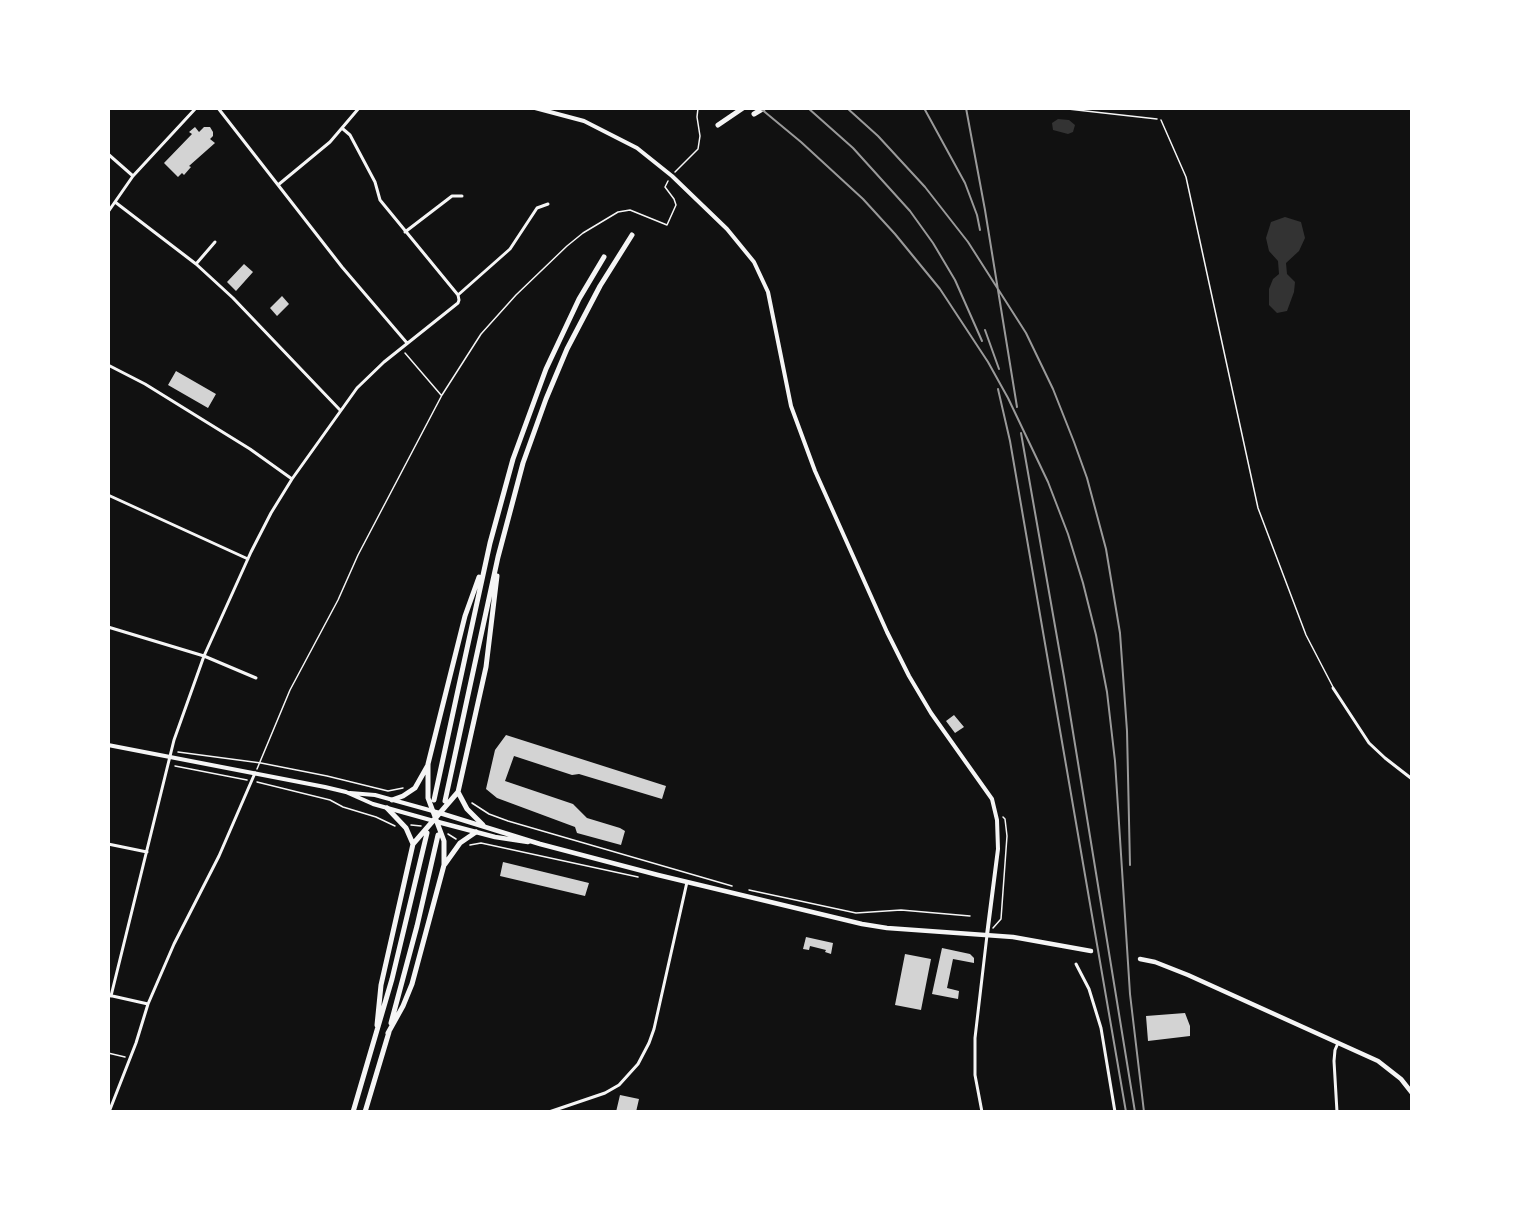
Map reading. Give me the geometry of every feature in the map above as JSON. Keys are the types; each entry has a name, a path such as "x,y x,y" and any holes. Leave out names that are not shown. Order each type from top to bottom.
{"highway":[{"path":"718,125 743,108"},
{"path":"754,114 764,108"},
{"path":"448,801 498,557 523,463 556,374 595,296 633,235"},
{"path":"431,799 487,557 513,459 532,404 569,319 604,257"},
{"path":"392,800 412,791 428,764 465,616 487,557"},
{"path":"376,1035 381,985 413,844 458,792 486,667 495,604 498,557"},
{"path":"388,1033 412,984 444,865 442,835 431,799 428,764"},
{"path":"458,792 465,806 483,825"},
{"path":"387,808 406,828 413,844"},
{"path":"444,865 460,843 476,832"},
{"path":"353,1112 403,934 424,833"},
{"path":"365,1112 442,835"}],"main road":[{"path":"436,817 447,815 540,844 862,924 987,935 1091,951"},
{"path":"436,817 446,824 495,837 540,844"},
{"path":"1140,959 1182,973 1378,1061 1401,1079 1412,1093"}],"street":[{"path":"108,212 133,176 196,108"},
{"path":"218,108 354,281 407,343"},
{"path":"278,185 330,142 359,108"},
{"path":"535,108 584,121 637,148 672,176 735,237 754,262 768,292 791,406 815,471 905,669 931,713 992,799 998,849 975,1038 975,1075 982,1112"},
{"path":"343,129 350,135 375,182 380,200 459,295"},
{"path":"108,154 133,176"},
{"path":"405,232 453,196 462,195"},
{"path":"115,201 196,264 233,298 340,410"},
{"path":"148,1004 110,995 170,756 188,696 204,656 271,513 292,479 357,388 400,348 458,303 459,295 510,249 537,208 548,204"},
{"path":"196,264 215,243"},
{"path":"108,365 145,384 250,449 292,479"},
{"path":"108,495 248,559"},
{"path":"108,627 204,656 256,678"},
{"path":"1333,688 1369,743 1412,779"},
{"path":"108,745 346,792 375,795 426,809 436,817"},
{"path":"109,1112 148,1004 174,944 219,856 255,773"},
{"path":"346,792 387,808 424,818 436,817"},
{"path":"108,844 147,852"},
{"path":"549,1112 605,1093 619,1085 638,1064 654,1029 687,882"},
{"path":"1076,964 1089,989 1101,1028 1115,1112"},
{"path":"1337,1112 1335,1050 1338,1043"}],"lane":[{"path":"1161,120 1186,177 1258,508 1306,635 1333,688"}],"path":[{"path":"255,773 290,690 338,600 358,555 442,395 481,334 567,246 595,226 624,210 630,210 667,225 675,209 674,199 667,192 665,185 698,149 700,136 698,108"},
{"path":"1059,108 1161,120"},
{"path":"400,348 442,395"},
{"path":"412,791 407,787 388,791 261,763 181,751 170,756 174,765 330,800 343,807 383,820 400,830 414,824 422,826"},
{"path":"465,806 471,803 489,814 733,886"},
{"path":"987,935 1001,919 1006,859 1005,819 995,811"},
{"path":"442,835 451,835 465,847 481,843 637,876"},
{"path":"743,889 856,913 902,910 970,916"},
{"path":"108,1053 130,1058"}],"shaded area":[{"path":"1058,119 1069,120 1075,125 1073,132 1068,134 1053,130 1052,123"},
{"path":"1285,217 1301,222 1305,238 1299,251 1286,263 1287,274 1295,282 1294,292 1287,311 1277,313 1269,305 1269,289 1273,279 1279,274 1278,261 1269,251 1266,238 1271,222"}],"building":[{"path":"195,127 199,132 204,127 210,127 213,136 210,139 215,143 189,166 191,167 184,175 182,173 178,177 164,163 192,134 189,132"},
{"path":"244,264 253,272 236,291 227,282"},
{"path":"282,296 289,304 277,316 270,308"},
{"path":"176,371 216,394 208,408 168,385"},
{"path":"954,715 964,727 955,733 946,721"},
{"path":"506,735 666,786 662,799 579,774 572,775 514,756 505,781 573,804 587,818 625,831 621,845 577,833 575,827 497,798 486,789 495,750"},
{"path":"503,862 589,883 585,896 500,876"},
{"path":"806,937 833,943 831,954 825,952 826,950 810,946 809,950 803,949"},
{"path":"942,948 970,954 974,958 974,963 953,959 947,988 959,991 958,999 932,994"},
{"path":"905,954 931,959 921,1010 895,1005"},
{"path":"1185,1013 1190,1026 1190,1036 1148,1041 1146,1016"},
{"path":"620,1095 639,1099 636,1112 616,1112"}],"railway":[{"path":"760,108 863,199 940,289 988,362 1008,398 1048,482 1068,534 1096,635 1107,692 1115,761 1130,994 1144,1112"},
{"path":"808,108 853,148 910,211 955,280 982,341"},
{"path":"847,108 878,136 925,187 968,242 1026,333 1053,389 1074,442 1087,478 1106,549 1120,633 1127,731 1130,865"},
{"path":"924,108 965,183 980,230"},
{"path":"966,108 1017,407"},
{"path":"985,330 999,369"},
{"path":"998,389 1010,441 1126,1112"},
{"path":"1021,433 1064,677 1135,1112"}]}
